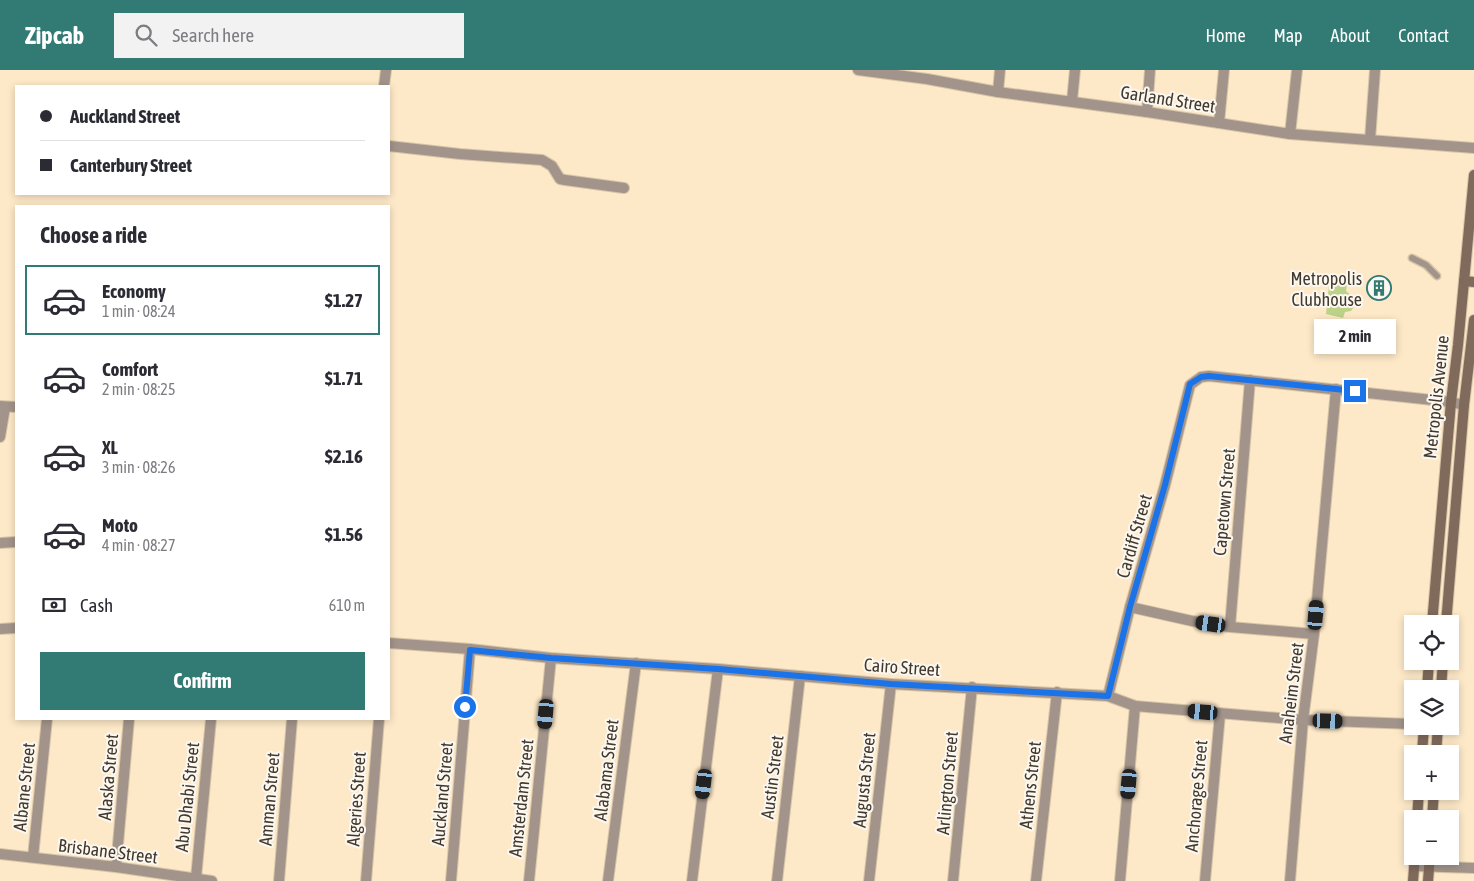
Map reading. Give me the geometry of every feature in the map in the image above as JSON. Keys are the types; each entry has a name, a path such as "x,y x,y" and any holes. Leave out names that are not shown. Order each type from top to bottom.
{"main road":[{"name":"Metropolis Avenue","path":"1433,615 1451,402 1469,282 1474,175"},
{"name":"Metropolis Avenue","path":"1447,615 1464,405 1474,320"},
{"path":"1414,881 1415,865"},
{"path":"1428,881 1430,865"}],"street":[{"path":"384,85 386,70"},
{"name":"Garland Street","path":"858,70 927,75 998,92 1072,101 1290,134 1474,148"},
{"path":"998,92 1000,70"},
{"path":"1072,101 1075,70"},
{"path":"1147,112 1150,70"},
{"path":"1219,123 1224,70"},
{"path":"1290,134 1297,70"},
{"path":"1370,140 1375,70"},
{"path":"390,146 542,160 552,166 560,178 565,180 624,188"},
{"name":"Cardiff Street","path":"1108,696 1190,384 1201,377 1250,380"},
{"path":"1250,380 1464,405"},
{"name":"Capetown Street","path":"1230,627 1250,380"},
{"name":"Anaheim Street","path":"1290,881 1303,720 1314,634 1336,389"},
{"path":"0,437 2,406 15,407"},
{"path":"0,543 15,542"},
{"path":"1130,607 1192,621 1230,627 1314,634"},
{"path":"0,629 15,628"},
{"name":"Cairo Street","path":"390,644 891,684 1108,696 1135,706 1220,714 1303,720 1404,724"},
{"name":"Auckland Street","path":"451,881 470,650"},
{"name":"Amsterdam Street","path":"529,881 551,658"},
{"name":"Alabama Street","path":"608,881 636,663"},
{"path":"692,881 718,669"},
{"name":"Austin Street","path":"777,881 800,676"},
{"name":"Augusta Street","path":"869,881 891,684"},
{"name":"Arlington Street","path":"953,881 972,688"},
{"name":"Athens Street","path":"1036,881 1057,692"},
{"path":"1120,881 1135,706"},
{"name":"Anchorage Street","path":"1205,881 1220,714"},
{"name":"Albane Street","path":"33,858 47,720"},
{"name":"Alaska Street","path":"116,867 129,720"},
{"name":"Abu Dhabi Street","path":"196,878 212,720"},
{"name":"Amman Street","path":"279,881 292,720"},
{"name":"Algeries Street","path":"366,881 379,720"},
{"name":"Brisbane Street","path":"0,854 116,867 212,881"},
{"path":"1455,865 1474,868"}],"lane":[{"path":"1412,258 1426,265 1437,276"}],"shaded area":[{"path":"1330,276 1348,277 1346,291 1354,298 1355,305 1351,311 1345,312 1343,318 1326,314"}],"place":[{"name":"Metropolis Clubhouse","path":"1379,288"}],"route":[{"path":"465,707 470,650 891,684 1108,696 1190,384 1196,379 1209,376 1355,391"}]}
